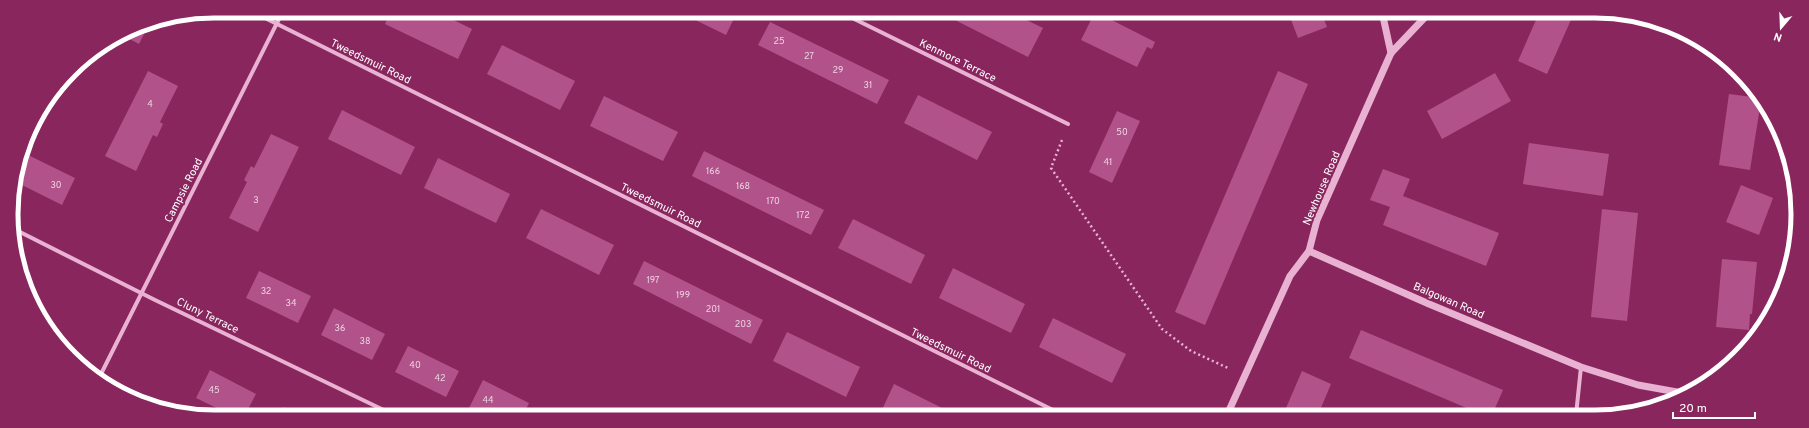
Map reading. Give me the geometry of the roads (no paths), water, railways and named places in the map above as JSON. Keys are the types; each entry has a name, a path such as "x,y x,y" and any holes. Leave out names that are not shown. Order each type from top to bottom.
{"street":[{"name":"Tweedsmuir Road","path":"265,18 1053,410"},
{"name":"Campsie Road","path":"101,374 280,18"},
{"name":"Kenmore Terrace","path":"852,18 1068,124"},
{"path":"1383,18 1391,53"},
{"name":"Newhouse Road","path":"1229,410 1290,276 1309,251 1317,220 1391,53 1423,18"},
{"name":"Cluny Terrace","path":"19,231 384,410"},
{"name":"Balgowan Road","path":"1309,251 1429,304 1581,367 1638,385 1677,392"},
{"path":"1577,410 1581,367"}]}
